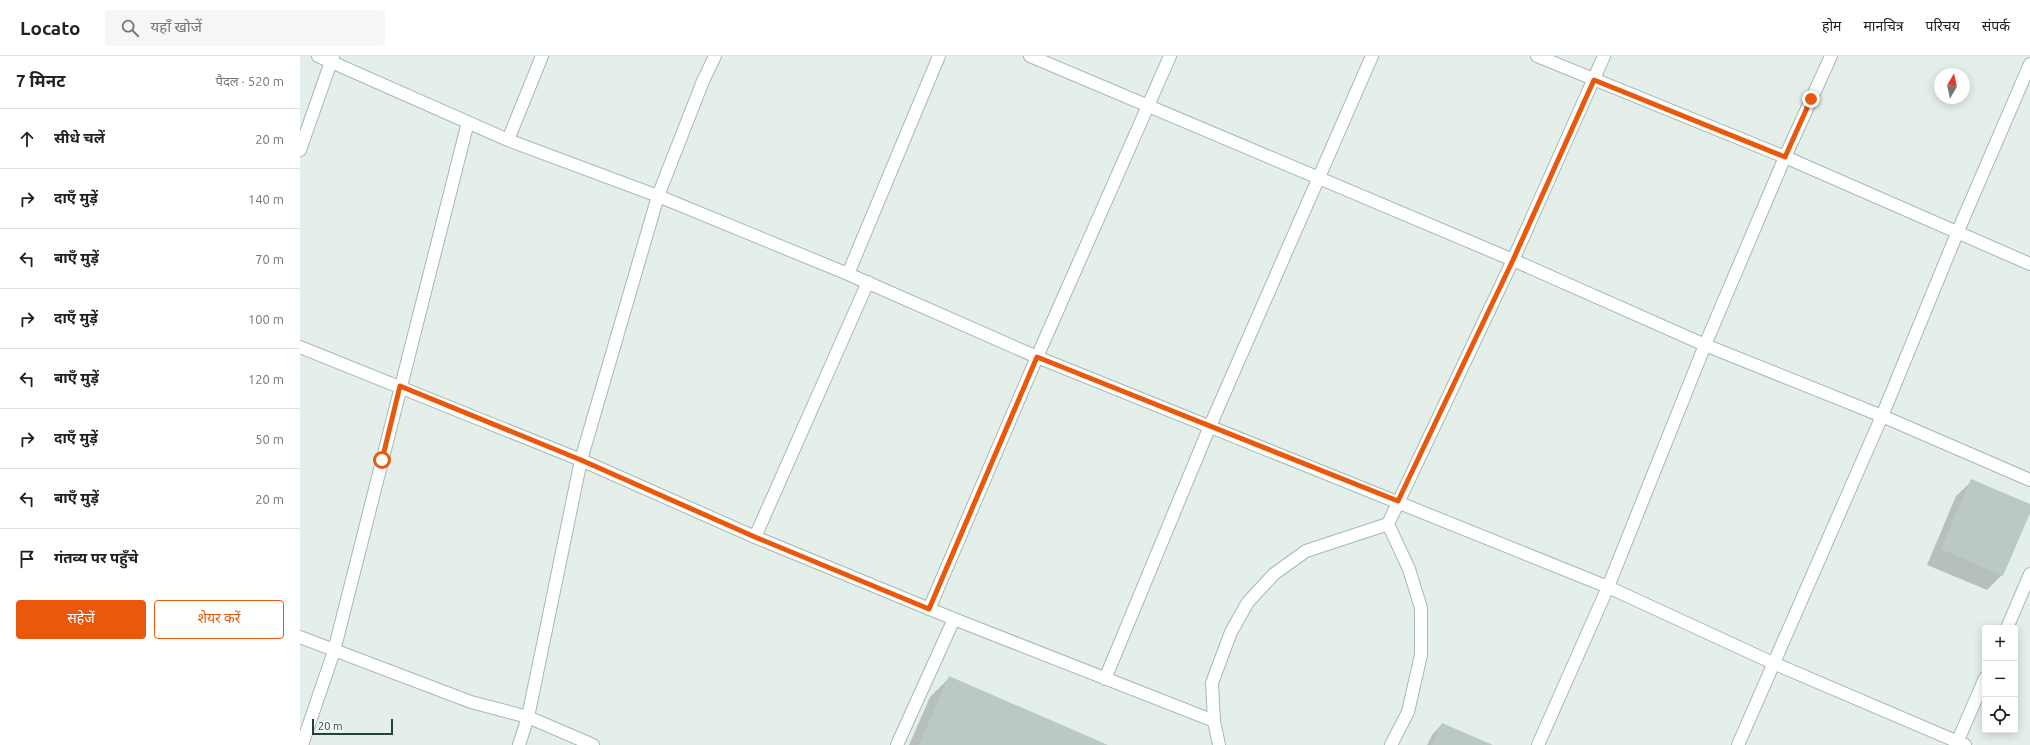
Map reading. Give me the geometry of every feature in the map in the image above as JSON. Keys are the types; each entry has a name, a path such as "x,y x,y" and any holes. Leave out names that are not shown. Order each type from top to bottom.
{"street":[{"path":"318,56 332,58 508,140 658,196 868,282 1037,357 1398,501 1608,587 1773,663 1960,744 1982,686"},
{"path":"508,140 542,56"},
{"path":"519,745 528,717 581,460 658,196 703,80 715,56"},
{"path":"848,274 939,56"},
{"path":"1030,56 1513,260 1705,345 1882,416 2030,480"},
{"path":"929,609 1037,357 1170,56"},
{"path":"1105,680 1210,426 1372,56"},
{"path":"1537,56 1785,157 1958,231 2030,264"},
{"path":"1219,745 1214,721 1212,683 1231,632 1248,602 1274,574 1306,551 1388,524 1513,260 1604,56"},
{"path":"1538,745 1608,587 1705,345 1785,157 1831,56"},
{"path":"300,150 332,58"},
{"path":"1738,745 1882,416 1958,231 2030,64"},
{"path":"302,745 334,651 468,122"},
{"path":"755,537 868,282"},
{"path":"300,347 581,460 755,537 929,609 1105,680 1214,721"},
{"path":"1388,524 1409,568 1421,608 1421,655 1408,712 1391,745"},
{"path":"2008,625 2030,574"},
{"path":"897,745 954,619"},
{"path":"300,637 471,702 528,717 592,745"}],"building":[{"path":"1971,479 2030,504 2030,513 2003,576 1941,549"},
{"path":"949,676 1108,745 919,745"},
{"path":"1442,723 1493,745 1432,745"}],"route":[{"path":"382,460 400,386 581,460 755,537 929,609 1037,357 1398,501 1513,260 1594,80 1785,157 1811,99"}]}
